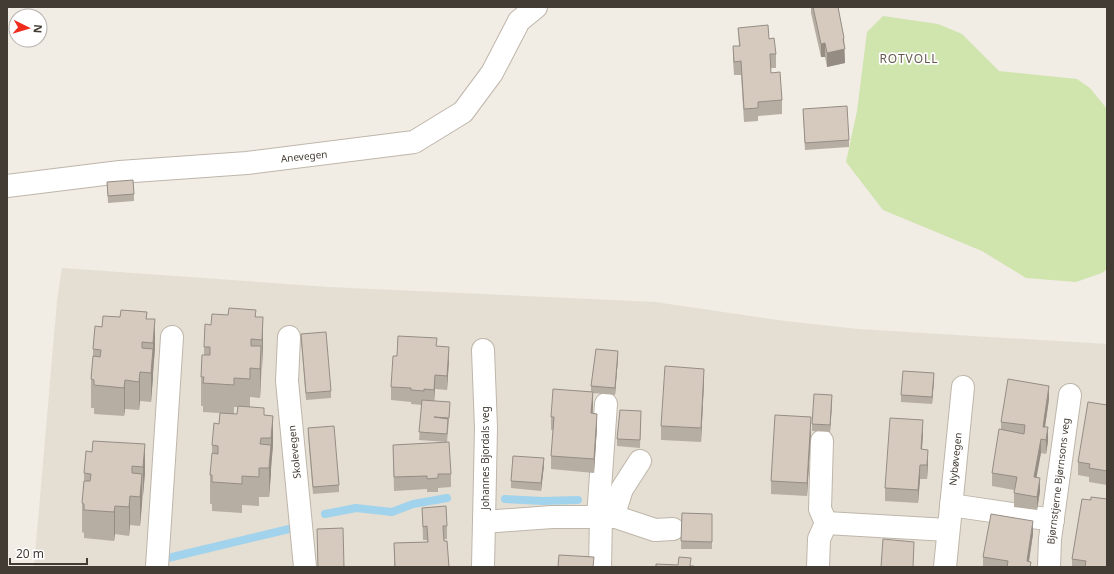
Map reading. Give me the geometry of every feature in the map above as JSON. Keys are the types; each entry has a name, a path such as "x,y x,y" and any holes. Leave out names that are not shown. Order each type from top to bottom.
{"street":[{"name":"Anevegen","path":"7,186 120,172 173,170 255,162 414,142 463,112 492,73 519,21 536,7"},
{"path":"157,567 172,337"},
{"name":"Skolevegen","path":"289,337 287,381 305,567"},
{"name":"Johannes Bjordals veg","path":"482,350 486,428 483,567"},
{"name":"Nybøvegen","path":"945,567 963,387"},
{"name":"Bjørnstjerne Bjørnsons veg","path":"1049,567 1052,520 1070,395"},
{"path":"600,567 604,517 606,404"},
{"path":"818,567 819,540 826,523 820,510 822,441"},
{"path":"604,517 640,461"},
{"path":"951,505 1052,520"},
{"path":"484,522 552,517 604,517 655,530 673,529"},
{"path":"826,523 948,530"}],"shaded area":[{"path":"62,268 328,287 655,302 785,321 858,329 1107,344 1107,567 34,567 57,301"}],"green space":[{"path":"883,16 938,24 962,34 999,71 1077,79 1090,88 1107,109 1107,269 1102,273 1076,282 1026,278 982,251 883,210 846,162 857,111 867,32"}],"building":[{"path":"813,7 838,7 845,49 827,53 825,43 821,44"},
{"path":"768,25 769,39 774,38 776,54 770,54 771,73 780,72 782,100 758,102 758,108 744,109 741,61 734,62 733,46 740,46 738,28"},
{"path":"847,106 849,140 805,143 803,109"},
{"path":"133,180 134,194 108,196 107,182"},
{"path":"229,308 256,310 255,317 263,317 262,340 251,339 251,346 261,346 260,369 250,368 250,379 234,378 234,385 203,383 204,377 201,377 202,355 210,355 210,347 204,347 205,324 211,325 212,314 228,315"},
{"path":"121,310 147,312 146,319 155,319 153,343 142,342 142,348 153,349 151,373 140,372 139,382 125,380 124,388 94,385 94,380 91,379 93,356 100,357 101,350 93,349 95,326 102,327 103,316 120,317"},
{"path":"326,332 331,391 306,393 301,334"},
{"path":"398,336 437,338 436,346 449,347 447,376 435,375 434,390 424,389 424,391 411,390 411,388 391,387 393,356 397,356"},
{"path":"596,349 618,351 615,388 591,386"},
{"path":"665,366 704,369 701,428 661,426"},
{"path":"903,371 934,373 932,397 901,395"},
{"path":"1008,379 1049,386 1043,427 1048,427 1046,440 1041,439 1034,477 1040,478 1037,497 1014,493 1017,477 992,473 999,429 1024,434 1025,425 1001,422"},
{"path":"553,389 593,392 591,413 597,414 594,459 551,456 554,417 551,417"},
{"path":"814,394 832,395 830,425 812,424"},
{"path":"422,400 450,402 449,418 434,417 448,419 447,434 419,432"},
{"path":"1088,402 1107,405 1107,471 1089,468 1090,464 1078,462"},
{"path":"238,406 264,408 264,415 273,416 271,438 261,438 260,444 271,445 269,468 259,468 259,477 242,476 242,484 212,482 212,475 210,475 212,453 218,454 218,446 212,445 214,423 219,424 220,413 237,414"},
{"path":"620,410 641,411 640,440 617,439"},
{"path":"775,415 811,417 807,483 771,481"},
{"path":"890,418 923,420 921,449 928,450 927,465 920,465 918,490 885,488"},
{"path":"334,426 339,485 313,487 308,428"},
{"path":"93,441 145,444 143,467 132,466 132,473 142,474 140,497 130,496 129,507 115,506 114,512 84,510 84,504 82,503 84,481 90,481 91,474 84,473 86,451 92,452"},
{"path":"449,442 451,474 438,474 438,478 427,479 427,476 394,477 393,445"},
{"path":"513,456 544,458 541,483 511,481"},
{"path":"1091,497 1107,499 1107,567 1085,567 1086,561 1072,559 1082,499 1091,500"},
{"path":"446,506 447,526 443,526 444,541 447,541 449,567 395,567 394,543 428,542 427,526 423,527 422,508"},
{"path":"682,513 712,514 712,542 681,541"},
{"path":"991,514 1033,521 1027,561 1031,562 1030,567 1007,567 1008,561 983,557"},
{"path":"343,528 344,567 318,567 317,529"},
{"path":"883,539 914,542 913,567 881,567"},
{"path":"559,555 594,557 593,567 558,567"},
{"path":"679,557 691,558 690,566 694,567 656,567 656,564 678,565"}],"waterway":[{"path":"325,514 356,508 392,512 413,504 447,498"},
{"path":"505,499 543,501 578,500"},
{"path":"168,558 289,529"}],"district":[{"name":"ROTVOLL","path":"909,58"}]}
